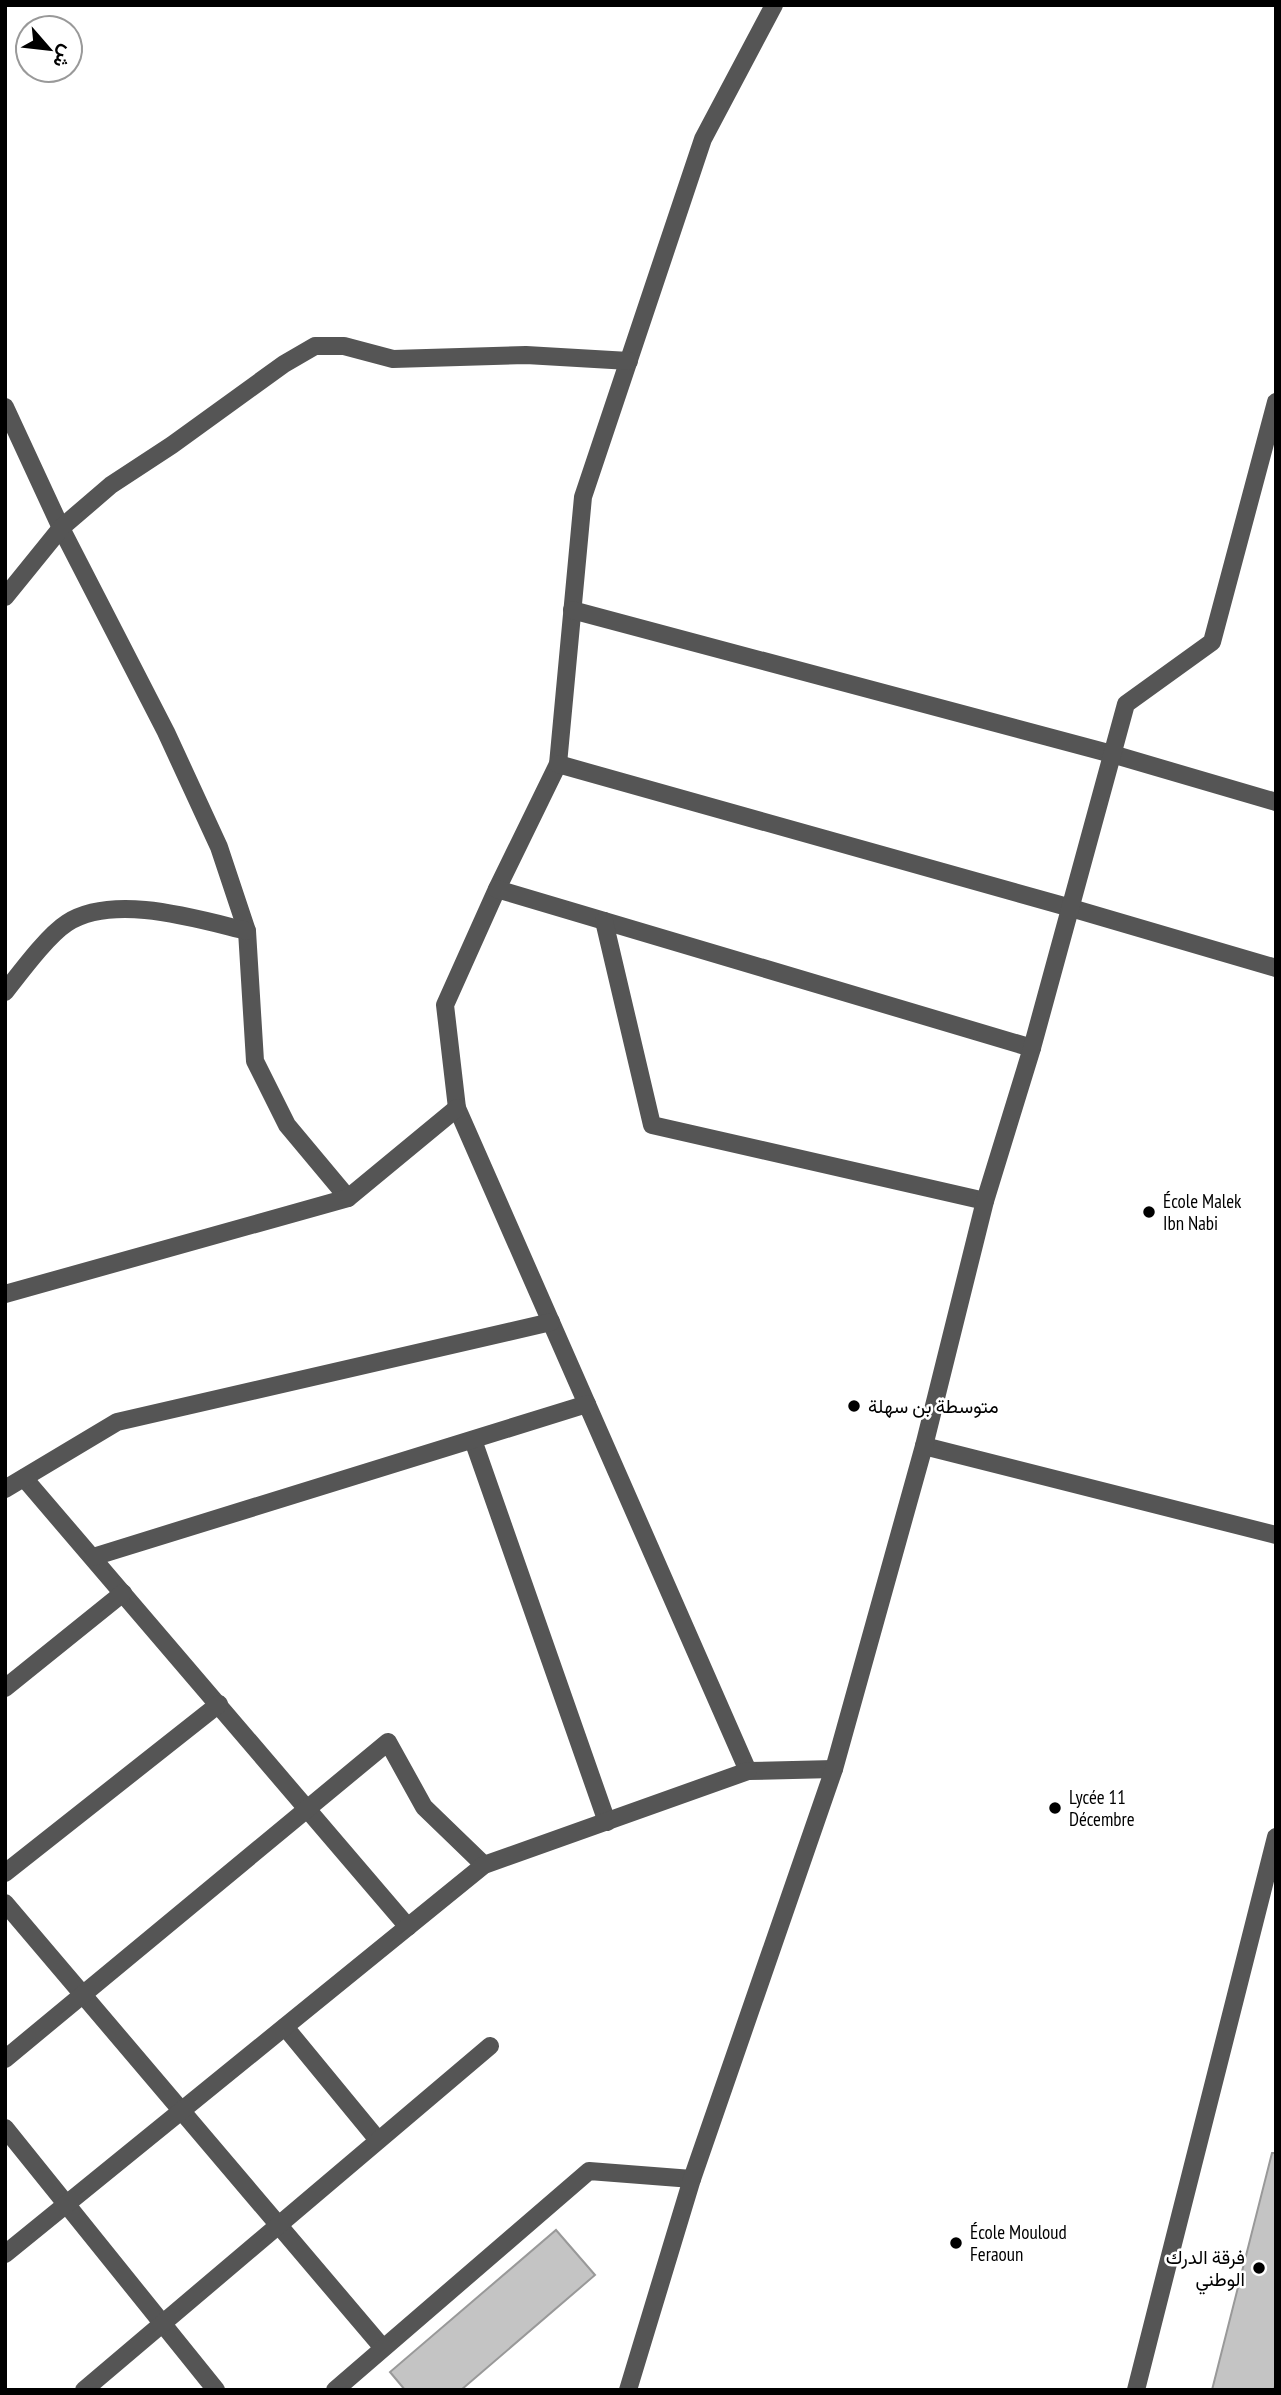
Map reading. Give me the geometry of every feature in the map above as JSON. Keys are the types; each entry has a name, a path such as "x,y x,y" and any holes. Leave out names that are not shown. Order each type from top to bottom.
{"street":[{"path":"748,1771 457,1108 445,1005 496,889 558,764 583,498 703,139 774,5"},
{"path":"5,597 61,528 111,485 172,445 284,364 315,346 344,346 393,359 526,355 629,361"},
{"path":"628,2390 692,2179 834,1769 924,1446 985,1201 1032,1048 1126,704 1212,642 1276,402"},
{"path":"5,407 61,528 192,786 219,847 247,931 255,1060 287,1125 348,1198"},
{"path":"572,610 1112,754 1276,802"},
{"path":"558,764 1276,968"},
{"path":"496,889 1032,1048"},
{"path":"5,992 31,959 66,923 97,912 122,910 182,915 247,931"},
{"path":"604,921 652,1125 985,1201"},
{"path":"5,1294 348,1198 457,1108"},
{"path":"5,1489 117,1422 551,1322"},
{"path":"93,1557 587,1404"},
{"path":"473,1440 607,1822"},
{"path":"924,1446 1276,1535"},
{"path":"24,1478 408,1927"},
{"path":"5,1688 123,1593"},
{"path":"5,1873 219,1704"},
{"path":"5,2059 388,1742 424,1807 484,1865"},
{"path":"5,2254 484,1865 748,1771 834,1769"},
{"path":"1136,2390 1276,1837"},
{"path":"5,1903 383,2348"},
{"path":"285,2027 378,2140"},
{"path":"84,2390 490,2046"},
{"path":"5,2128 216,2390"},
{"path":"335,2390 589,2171 692,2179"}],"building":[{"name":"فرقة الدرك الوطني","path":"1272,2153 1276,2153 1274,2390 1212,2390"},
{"path":"556,2230 595,2275 461,2390 405,2390 390,2372"}],"place":[{"name":"École Malek Ibn Nabi","path":"1149,1212"},
{"name":"متوسطة بن سهلة","path":"854,1406"},
{"name":"Lycée 11 Décembre","path":"1055,1808"},
{"name":"École Mouloud Feraoun","path":"956,2243"},
{"name":"فرقة الدرك الوطني","path":"1259,2268"}]}
